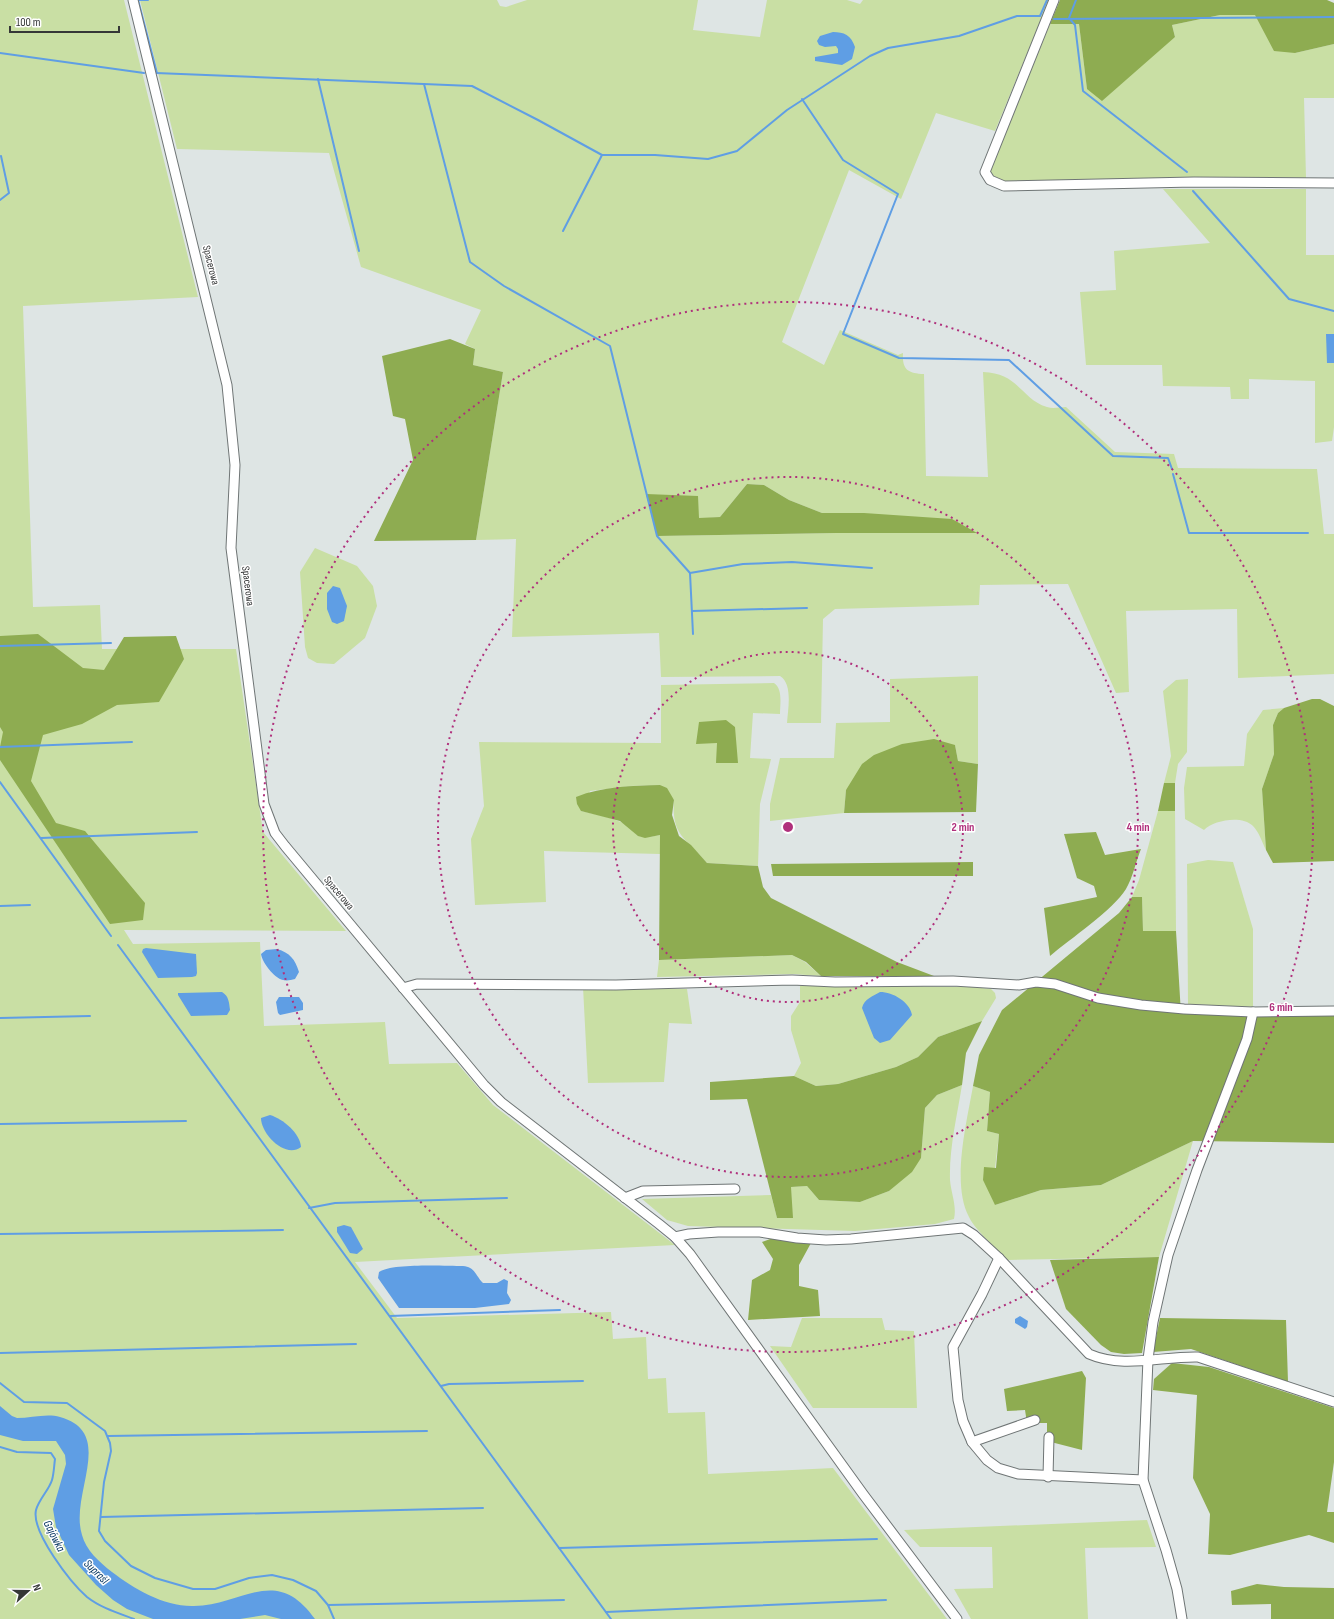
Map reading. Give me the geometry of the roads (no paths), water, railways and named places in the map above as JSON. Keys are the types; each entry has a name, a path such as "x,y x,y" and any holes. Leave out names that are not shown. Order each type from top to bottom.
{"street":[{"name":"Spacerowa","path":"133,0 227,385 235,466 231,548 264,804 275,832 403,988 500,1102 675,1237 690,1254 863,1494 957,1619"},
{"path":"1054,0 985,172 990,180 1004,186 1194,182 1334,183"},
{"path":"403,988 417,984 616,985 792,980 835,982 953,981 1019,985 1036,982 1055,984 1098,998 1141,1005 1184,1009 1253,1012 1334,1011"},
{"path":"1182,1619 1177,1589 1143,1480 1148,1359 1153,1322 1168,1255 1197,1170 1247,1039 1253,1012"},
{"path":"625,1198 643,1192 735,1190"},
{"path":"675,1237 689,1234 718,1232 760,1232 797,1238 851,1239 963,1228 974,1234 999,1258 1089,1354 1101,1359 1121,1362 1148,1359 1198,1357 1334,1402"},
{"path":"999,1258 953,1347 960,1407 963,1421 972,1442 987,1460 998,1468 1018,1474 1048,1477 1143,1480"},
{"path":"972,1442 1035,1420"},
{"path":"1048,1477 1049,1437"}],"water":[{"path":"833,32 847,35 855,47 852,59 842,65 815,61 815,57 838,53 836,46 825,47 819,45 817,41 820,36"},
{"path":"1326,334 1334,334 1334,363 1327,363"},
{"path":"333,586 340,588 347,606 344,621 337,624 332,622 327,609 327,593"},
{"path":"146,948 196,954 196,976 158,978 142,952 143,949"},
{"path":"277,949 285,952 296,963 299,972 295,979 280,979 272,973 266,965 261,954 266,950"},
{"path":"222,992 229,1002 230,1010 227,1015 191,1016 178,995 178,993"},
{"path":"880,992 885,992 900,999 911,1010 912,1015 890,1040 880,1043 874,1038 862,1008 867,1000"},
{"path":"279,997 299,997 303,1003 303,1010 280,1015 278,1013 276,1002"},
{"path":"270,1115 290,1127 298,1137 301,1147 295,1150 288,1150 275,1143 269,1137 262,1124 261,1118"},
{"path":"344,1225 351,1227 363,1249 357,1254 350,1253 337,1232 337,1227"},
{"path":"463,1266 470,1268 483,1283 497,1283 504,1279 508,1281 507,1293 511,1300 509,1304 475,1308 399,1308 378,1278 379,1272 395,1267"},
{"path":"1020,1316 1028,1321 1025,1329 1015,1323 1015,1319"},
{"name":"Supraśl","path":"0,1406 12,1416 17,1418 44,1416 60,1417 77,1425 86,1436 89,1451 88,1467 81,1502 80,1519 82,1535 87,1546 102,1564 130,1585 150,1596 172,1604 183,1606 212,1604 273,1590 287,1594 301,1603 315,1619 281,1619 265,1615 240,1619 153,1619 127,1609 113,1600 96,1585 69,1555 56,1527 53,1509 66,1464 65,1455 56,1441 23,1441 0,1435"}],"waterway":[{"path":"148,0 138,0 157,73"},
{"path":"156,73 472,86 602,155 655,155 708,159 737,151 787,110 870,56 888,48 959,36 1017,16 1040,16 1047,0"},
{"path":"1076,0 1069,18 1075,25 1083,91 1187,172"},
{"path":"1054,19 1334,17"},
{"path":"0,53 144,73"},
{"path":"318,79 359,251"},
{"path":"424,84 470,262 504,286 610,346 657,536 690,573 693,634"},
{"path":"802,99 843,160 898,194 843,334 899,358 1009,360 1113,456 1168,458 1172,469"},
{"path":"563,231 602,155"},
{"path":"0,200 9,193 1,156"},
{"path":"1193,191 1289,299 1334,311"},
{"path":"1173,474 1189,533 1308,533"},
{"path":"690,573 743,564 792,562 872,568"},
{"path":"692,611 807,608"},
{"path":"0,646 111,643"},
{"path":"0,747 132,742"},
{"path":"0,782 111,936"},
{"path":"41,838 197,832"},
{"path":"0,906 30,905"},
{"path":"118,945 611,1619"},
{"path":"0,1018 90,1016"},
{"path":"0,1124 186,1121"},
{"path":"309,1208 335,1203 507,1198"},
{"path":"0,1234 283,1230"},
{"path":"390,1316 560,1310"},
{"path":"0,1353 356,1344"},
{"path":"441,1386 449,1384 583,1381"},
{"path":"0,1383 24,1402 67,1403 105,1431 110,1443 111,1451 104,1482 99,1531 105,1541 131,1566 155,1578 193,1589 215,1589 249,1578 272,1575 293,1580 316,1591 328,1605 334,1619"},
{"path":"108,1436 427,1431"},
{"name":"Gajówka","path":"0,1447 17,1452 51,1453 55,1459 52,1480 36,1510 36,1519 46,1544 72,1581 87,1597 104,1607 134,1619"},
{"path":"101,1517 483,1508"},
{"path":"559,1548 877,1539"},
{"path":"328,1605 564,1600"},
{"path":"606,1612 886,1600"}]}
